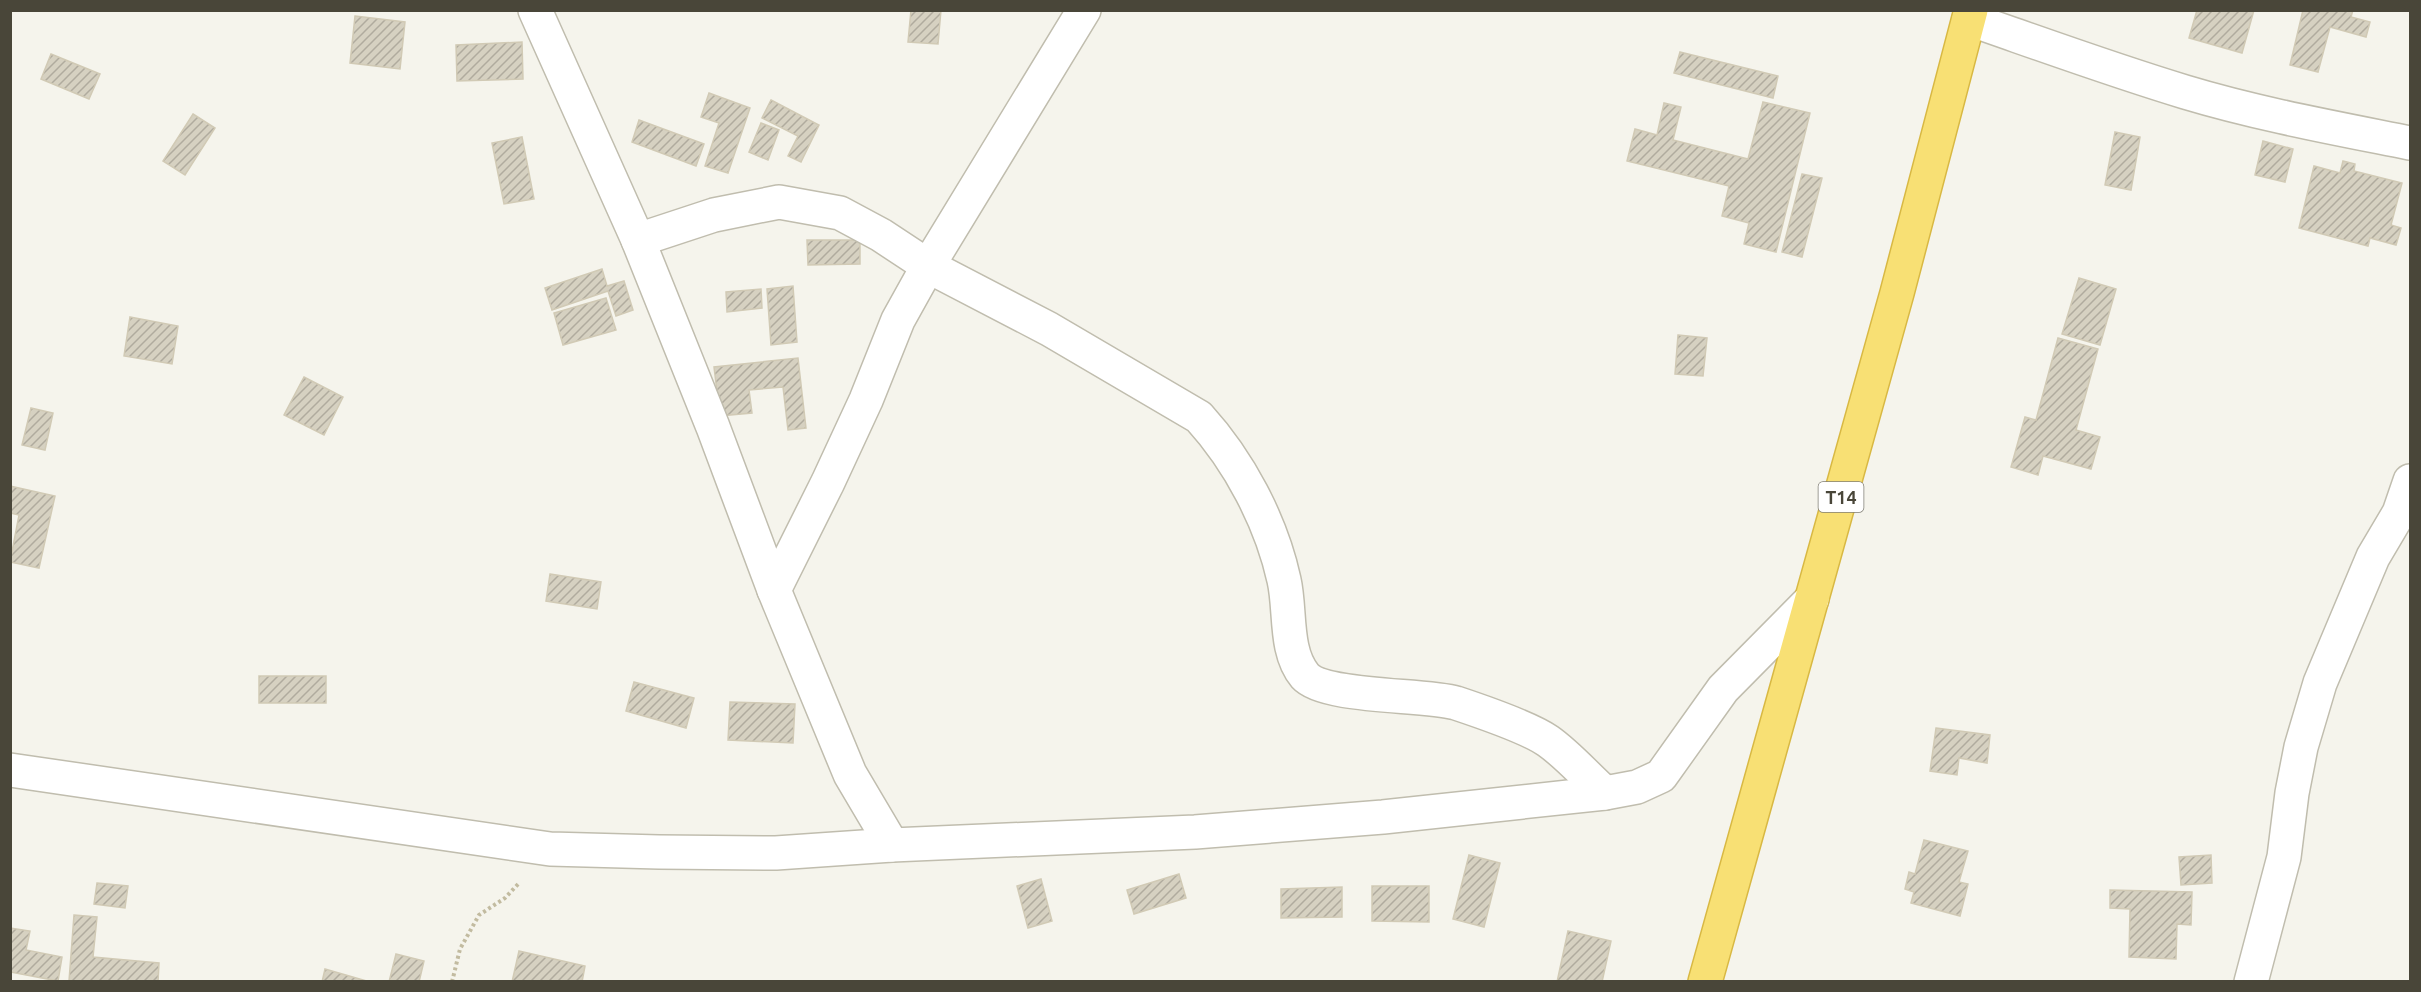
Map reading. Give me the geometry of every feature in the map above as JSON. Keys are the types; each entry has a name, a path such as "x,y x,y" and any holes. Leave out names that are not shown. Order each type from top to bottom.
{"highway":[{"name":"T14","path":"1705,981 1897,293 1970,15"}],"street":[{"path":"535,10 638,240 713,427 774,590 850,774 892,845"},
{"path":"774,590 866,400 898,320 928,266 1084,10"},
{"path":"1970,15 2079,58 2187,92 2297,120 2410,143"},
{"path":"638,240 714,215 779,202 840,213 881,235 928,266 1049,329 1199,417 1215,434 1233,461 1268,527 1284,579 1291,642 1297,662 1306,678 1329,687 1351,691 1453,702 1496,717 1548,740 1605,793"},
{"path":"2251,981 2284,857 2299,759 2319,684 2373,557 2399,513 2410,481"},
{"path":"10,770 550,849 776,853 892,845 1195,832 1383,817 1605,793 1636,787 1661,776 1723,689 1812,599"}],"path":[{"path":"452,981 460,949 479,915 505,898 550,849"}],"building":[{"path":"911,10 941,10 938,44 908,42"},
{"path":"2197,10 2254,10 2242,53 2189,38"},
{"path":"2303,10 2353,10 2351,17 2370,22 2366,37 2330,27 2318,72 2290,65"},
{"path":"355,16 405,22 400,69 350,63"},
{"path":"522,42 523,79 457,81 456,45"},
{"path":"1680,52 1778,76 1773,98 1674,73"},
{"path":"51,54 100,74 89,99 41,79"},
{"path":"709,93 750,108 728,173 705,166 719,123 701,117"},
{"path":"771,100 819,125 801,162 788,156 798,136 762,118"},
{"path":"1763,102 1810,113 1776,252 1744,244 1749,223 1722,216 1729,186 1627,161 1635,129 1657,135 1664,103 1681,107 1673,140 1748,159"},
{"path":"193,114 215,128 185,175 163,161"},
{"path":"639,120 704,144 696,166 632,142"},
{"path":"761,123 779,130 768,160 749,152"},
{"path":"2115,132 2140,137 2131,190 2105,185"},
{"path":"522,137 534,199 504,204 492,143"},
{"path":"2263,141 2293,149 2285,182 2255,175"},
{"path":"2343,161 2355,164 2354,171 2402,183 2391,225 2401,228 2396,245 2370,238 2368,246 2299,228 2314,166 2340,173"},
{"path":"1802,174 1822,178 1802,257 1782,252"},
{"path":"807,240 860,240 860,264 808,265"},
{"path":"602,269 607,286 624,281 633,310 616,316 608,291 552,310 545,288"},
{"path":"2079,278 2116,289 2100,345 2062,334"},
{"path":"793,286 797,342 771,345 767,289"},
{"path":"761,289 762,308 727,312 726,292"},
{"path":"606,298 616,330 563,345 554,313"},
{"path":"130,317 178,326 172,364 124,356"},
{"path":"1678,335 1707,338 1703,376 1675,374"},
{"path":"2058,338 2098,349 2076,430 2100,437 2091,469 2043,456 2038,475 2011,467 2025,417 2036,420"},
{"path":"798,358 806,428 788,430 783,387 749,390 752,413 720,416 714,367"},
{"path":"304,377 343,397 324,435 284,415"},
{"path":"31,408 53,413 45,450 22,445"},
{"path":"10,486 55,496 39,568 10,562 19,515 10,513"},
{"path":"550,574 601,582 597,609 546,601"},
{"path":"259,676 326,676 326,703 259,703"},
{"path":"634,682 694,698 686,728 626,711"},
{"path":"730,702 795,704 793,743 728,740"},
{"path":"1936,728 1990,735 1987,763 1959,758 1957,775 1930,771"},
{"path":"1924,840 1968,851 1959,882 1968,884 1960,916 1911,903 1914,892 1905,889 1909,872 1915,874"},
{"path":"1469,855 1500,863 1484,927 1453,919"},
{"path":"2211,855 2212,883 2181,885 2179,857"},
{"path":"1179,874 1186,898 1134,914 1127,890"},
{"path":"1041,879 1052,921 1028,928 1017,886"},
{"path":"97,883 128,886 125,908 94,904"},
{"path":"1372,886 1429,886 1429,922 1372,921"},
{"path":"1342,887 1342,917 1281,918 1281,889"},
{"path":"2110,890 2192,892 2191,925 2177,924 2176,959 2129,957 2130,909 2110,908"},
{"path":"74,915 97,917 93,957 159,963 158,982 69,981"},
{"path":"10,928 30,931 26,950 62,957 58,981 10,972"},
{"path":"1568,931 1611,941 1602,982 1557,982"},
{"path":"519,951 585,966 582,982 512,982"},
{"path":"396,954 424,961 419,982 389,982"},
{"path":"325,969 370,982 322,982"}]}
